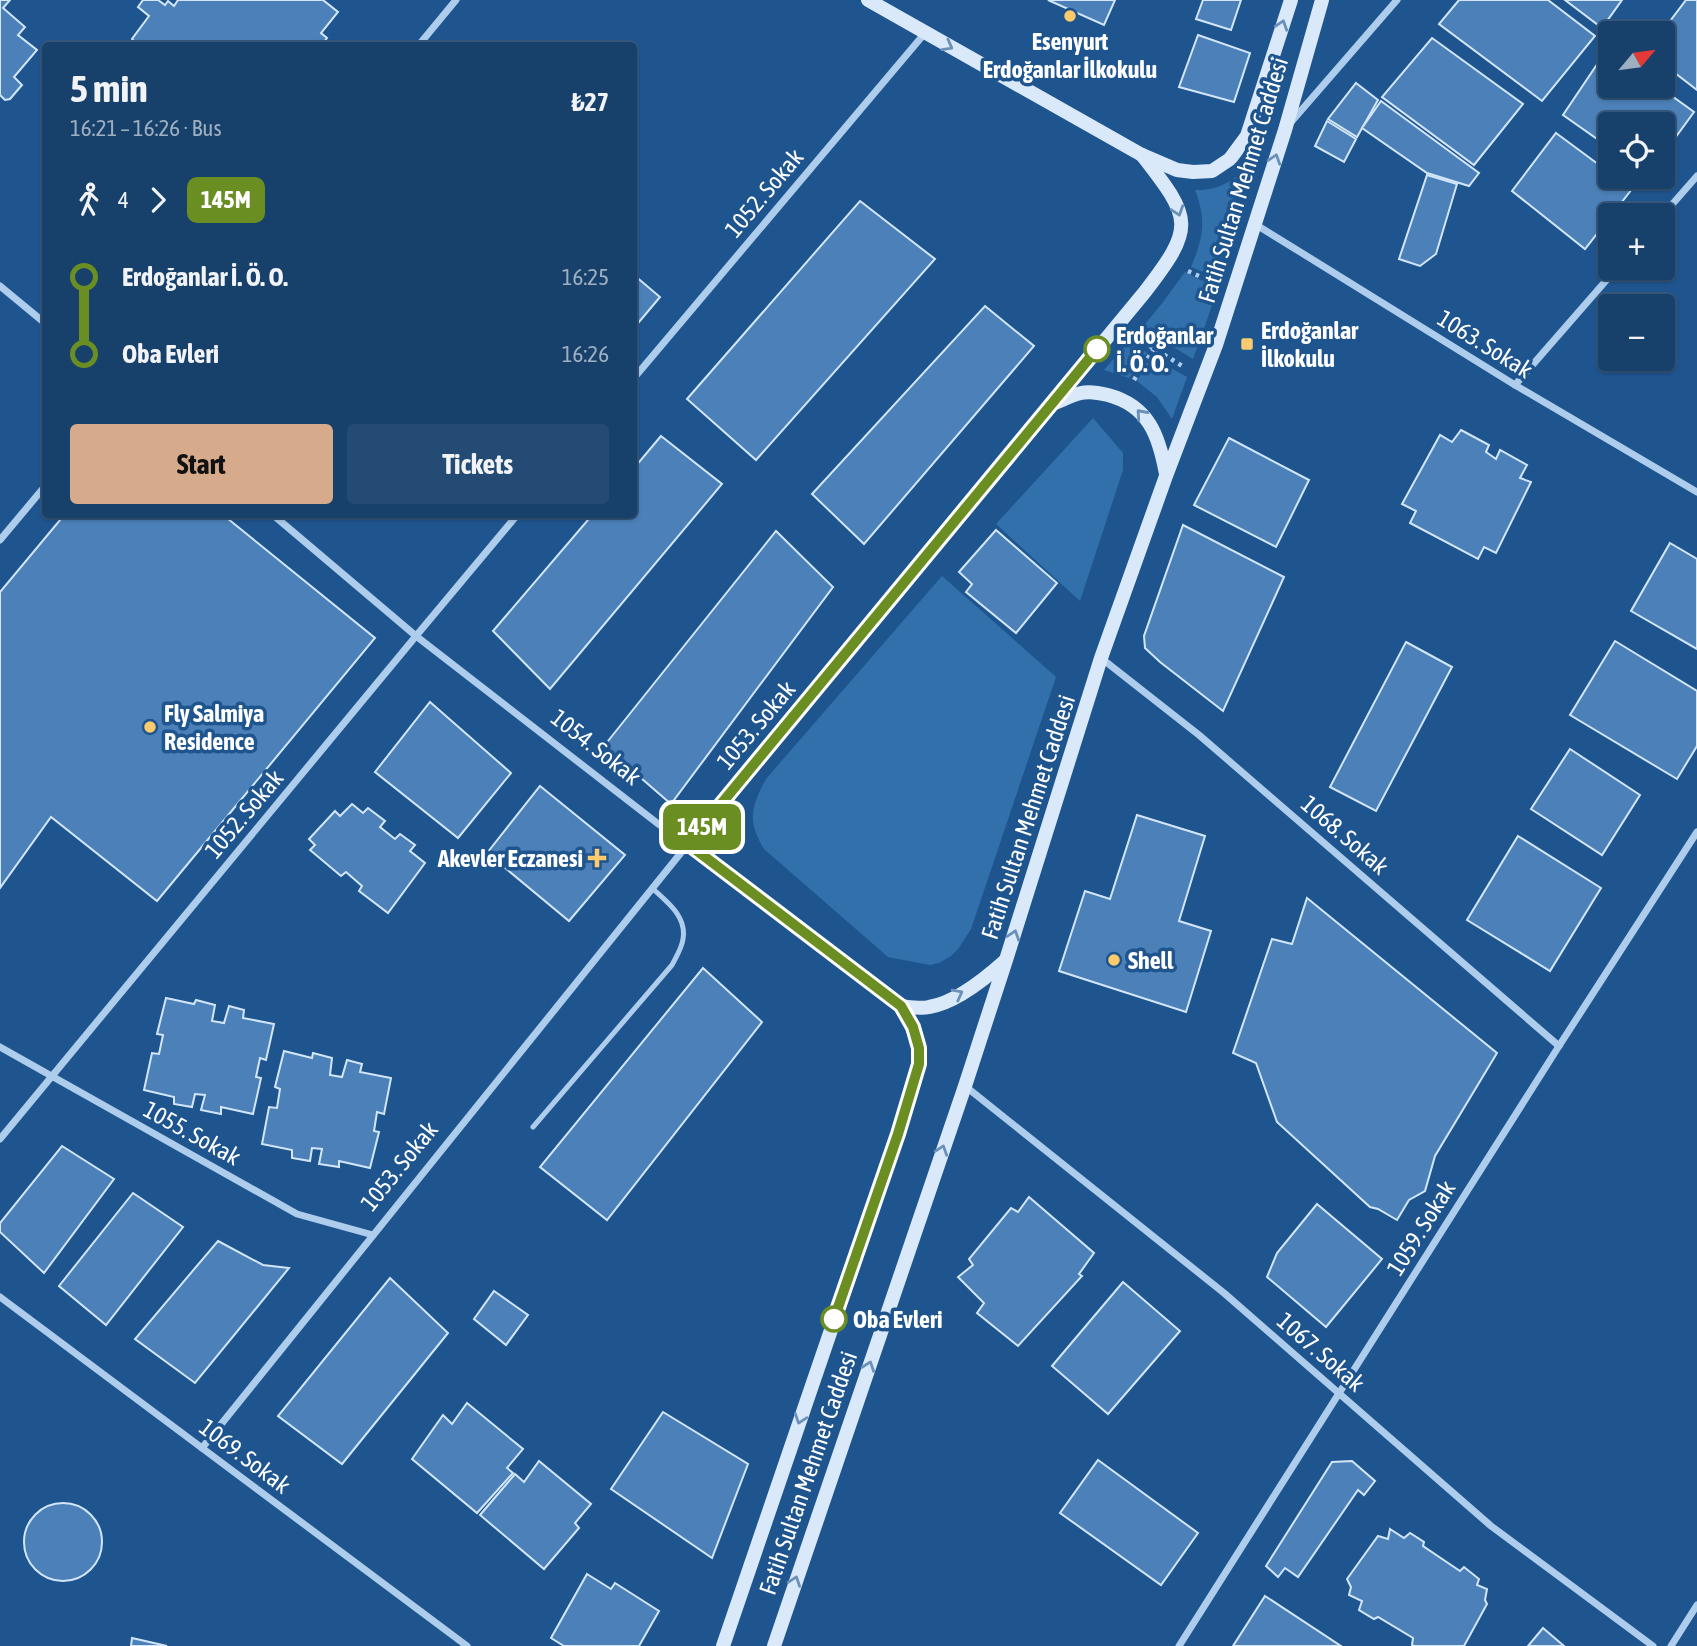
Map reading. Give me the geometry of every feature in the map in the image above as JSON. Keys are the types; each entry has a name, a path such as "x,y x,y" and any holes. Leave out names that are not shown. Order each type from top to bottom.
{"main road":[{"path":"868,0 1142,155 1177,170 1193,172 1212,170 1230,159 1247,136 1291,0"},
{"name":"Fatih Sultan Mehmet Caddesi","path":"774,1646 965,1086 1101,658 1216,345 1322,0"},
{"name":"1053. Sokak","path":"688,844 1168,262 1177,248 1183,229 1181,211 1167,186 1142,155"},
{"path":"1051,405 1083,392 1101,393 1123,399 1141,411 1156,435 1166,476"},
{"name":"1054. Sokak","path":"688,844 901,1006"},
{"path":"901,1006 929,1007 955,998 986,978 1006,960"},
{"name":"Fatih Sultan Mehmet Caddesi","path":"723,1646 898,1134 919,1064 919,1048 913,1027 901,1006"}],"street":[{"path":"421,42 456,0"},
{"path":"1284,130 1396,0"},
{"name":"1052. Sokak","path":"637,374 925,33"},
{"path":"1673,203 1697,176"},
{"name":"1063. Sokak","path":"1254,224 1515,385 1697,492"},
{"path":"1515,385 1607,280"},
{"path":"0,286 42,321"},
{"path":"0,540 42,490"},
{"name":"1054. Sokak","path":"277,518 416,636 688,844"},
{"name":"1052. Sokak","path":"0,1139 516,518"},
{"name":"1068. Sokak","path":"1101,658 1199,735 1559,1046"},
{"name":"1059. Sokak","path":"1179,1646 1697,832"},
{"name":"1053. Sokak","path":"202,1448 688,844"},
{"name":"1055. Sokak","path":"0,1047 297,1214 373,1235"},
{"name":"1067. Sokak","path":"965,1086 1224,1293 1491,1526 1653,1646"},
{"name":"1069. Sokak","path":"0,1297 467,1646"},
{"path":"1671,1646 1697,1605"}],"lane":[{"path":"533,1127 673,965 683,941 684,930 672,906 652,888"}],"path":[{"path":"1168,262 1232,291"},
{"path":"1117,326 1203,378"},
{"path":"1123,399 1153,350"}],"shaded area":[{"path":"1250,165 1217,278 1191,267 1202,229 1201,211 1195,190 1226,184"},
{"path":"1185,272 1218,289 1193,359 1142,328"},
{"path":"1130,340 1147,353 1129,378 1104,370"},
{"path":"1151,357 1187,377 1172,419 1157,397 1137,381"},
{"path":"1093,418 1123,453 1123,470 1080,601 996,524"},
{"path":"942,576 1056,677 971,929 951,956 930,965 888,957 764,849 755,830 753,814 766,779"}],"building":[{"path":"0,0 10,0 3,8 25,27 18,35 37,50 14,77 22,85 10,99 5,100 0,95"},
{"path":"143,0 158,0 165,5 168,1 174,6 178,0 323,0 338,12 321,33 327,38 324,42 135,42 132,39 149,16 138,7"},
{"path":"1048,0 1115,0 1104,25"},
{"path":"1203,0 1241,0 1231,30 1196,19"},
{"path":"1459,0 1548,0 1595,36 1542,101 1439,24"},
{"path":"1565,0 1622,0 1607,21 1598,21 1598,25"},
{"path":"1686,0 1697,0 1697,90 1675,73 1675,21 1670,21"},
{"path":"1198,35 1250,53 1234,102 1179,87"},
{"path":"1432,38 1523,104 1474,165 1382,97"},
{"path":"1598,63 1598,98 1675,98 1694,112 1675,138 1675,112 1598,112 1598,140 1563,115"},
{"path":"1356,83 1378,100 1357,137 1328,119"},
{"path":"1381,101 1479,173 1469,186 1427,173 1362,128"},
{"path":"1327,121 1356,139 1344,162 1315,146"},
{"path":"1556,133 1598,164 1598,189 1632,189 1621,203 1598,203 1598,232 1585,249 1512,191"},
{"path":"1427,175 1457,184 1436,254 1420,266 1399,259"},
{"path":"860,201 935,259 756,460 687,399"},
{"path":"637,278 660,297 637,324"},
{"path":"985,306 1034,346 864,544 812,494"},
{"path":"1461,430 1489,445 1486,452 1496,459 1500,450 1527,465 1520,478 1531,482 1496,553 1484,547 1478,559 1410,523 1416,511 1402,504 1440,435 1452,442"},
{"path":"661,436 722,484 550,689 493,631 590,518 637,518 637,464"},
{"path":"1229,438 1309,480 1276,547 1194,505"},
{"name":"Fly Salmiya Residence","path":"62,518 227,518 375,638 157,901 51,817 0,888 0,592"},
{"path":"1183,525 1284,577 1223,711 1145,648 1144,636"},
{"path":"996,530 1057,583 1016,633 966,592 972,584 959,572"},
{"path":"776,531 833,587 671,804 604,746"},
{"path":"1670,543 1697,559 1697,649 1631,611"},
{"path":"1615,641 1697,691 1697,746 1677,779 1570,715"},
{"path":"1406,642 1452,667 1376,811 1330,787"},
{"path":"430,702 511,773 458,838 375,772"},
{"path":"1570,749 1640,795 1602,855 1531,809"},
{"path":"540,786 625,855 569,921 487,853"},
{"path":"352,804 363,813 368,808 385,821 380,827 395,839 400,834 415,845 410,851 425,863 388,913 359,891 362,886 346,872 341,876 310,850 315,845 309,839 335,811 340,816"},
{"path":"1137,815 1205,836 1179,921 1211,931 1186,1012 1059,971 1085,891 1110,899"},
{"path":"1518,836 1601,888 1550,971 1467,920"},
{"path":"1307,898 1497,1053 1435,1156 1425,1191 1409,1200 1397,1220 1370,1207 1277,1122 1256,1063 1233,1053 1272,939 1292,944"},
{"path":"703,968 762,1022 607,1220 540,1167"},
{"path":"166,998 194,1004 196,1000 215,1005 212,1021 224,1023 229,1006 244,1010 243,1018 274,1024 266,1060 260,1058 256,1077 261,1078 253,1114 221,1107 221,1114 201,1110 205,1095 195,1094 192,1107 174,1104 174,1097 144,1090 152,1053 159,1054 163,1035 157,1034"},
{"path":"284,1051 312,1058 313,1053 332,1058 330,1075 342,1077 347,1060 362,1064 360,1072 391,1078 384,1114 377,1112 374,1131 379,1132 370,1168 339,1161 339,1167 319,1164 322,1149 312,1148 310,1161 292,1158 292,1150 262,1144 269,1107 277,1108 280,1089 275,1087"},
{"path":"62,1146 114,1179 44,1273 0,1232 0,1223"},
{"path":"133,1193 183,1227 106,1325 59,1286"},
{"path":"1029,1197 1094,1253 1079,1274 1082,1276 1018,1346 977,1313 984,1303 958,1277 973,1265 969,1259 1011,1208 1018,1212"},
{"path":"1317,1204 1382,1259 1326,1327 1267,1277 1277,1253"},
{"path":"218,1241 263,1265 289,1268 195,1383 135,1339"},
{"path":"390,1278 448,1333 342,1464 278,1416"},
{"path":"1123,1282 1180,1331 1108,1414 1052,1366"},
{"path":"494,1291 528,1315 506,1345 474,1319"},
{"path":"467,1403 523,1449 507,1468 513,1473 477,1513 412,1459 443,1415 452,1424"},
{"path":"663,1412 748,1464 712,1558 611,1489"},
{"path":"1098,1460 1198,1533 1161,1585 1060,1513"},
{"path":"539,1461 591,1504 575,1523 579,1528 544,1569 480,1515 515,1474 524,1482"},
{"path":"1352,1461 1375,1481 1364,1495 1358,1490 1298,1577 1285,1568 1278,1577 1266,1566 1332,1462"},
{"path":"63,1503 78,1506 91,1514 99,1527 102,1542 99,1557 91,1570 78,1578 63,1581 48,1578 35,1570 27,1557 24,1542 27,1527 35,1514 48,1506"},
{"path":"1390,1529 1404,1538 1410,1533 1424,1542 1423,1546 1460,1571 1464,1567 1479,1579 1477,1585 1487,1589 1487,1604 1464,1646 1414,1646 1413,1638 1378,1617 1374,1619 1359,1610 1362,1601 1349,1595 1351,1587 1347,1579 1378,1536 1388,1539"},
{"path":"587,1574 611,1589 615,1583 659,1611 639,1646 564,1646 551,1638"},
{"path":"1265,1596 1341,1646 1233,1646"},
{"path":"1543,1628 1564,1646 1528,1646"},
{"path":"132,1638 167,1646 131,1646"}],"bus line":[{"name":"145M","path":"834,1319 898,1134 919,1064 919,1048 913,1027 901,1006 688,844 1097,349"}],"place":[{"name":"Esenyurt Erdoğanlar İlkokulu","path":"1070,16"},
{"name":"Erdoğanlar İlkokulu","path":"1247,344"},
{"name":"Erdoğanlar İ. Ö. O.","path":"1097,349"},
{"name":"Fly Salmiya Residence","path":"150,727"},
{"name":"Akevler Eczanesi","path":"597,858"},
{"name":"Shell","path":"1114,960"},
{"name":"Oba Evleri","path":"834,1319"}]}
